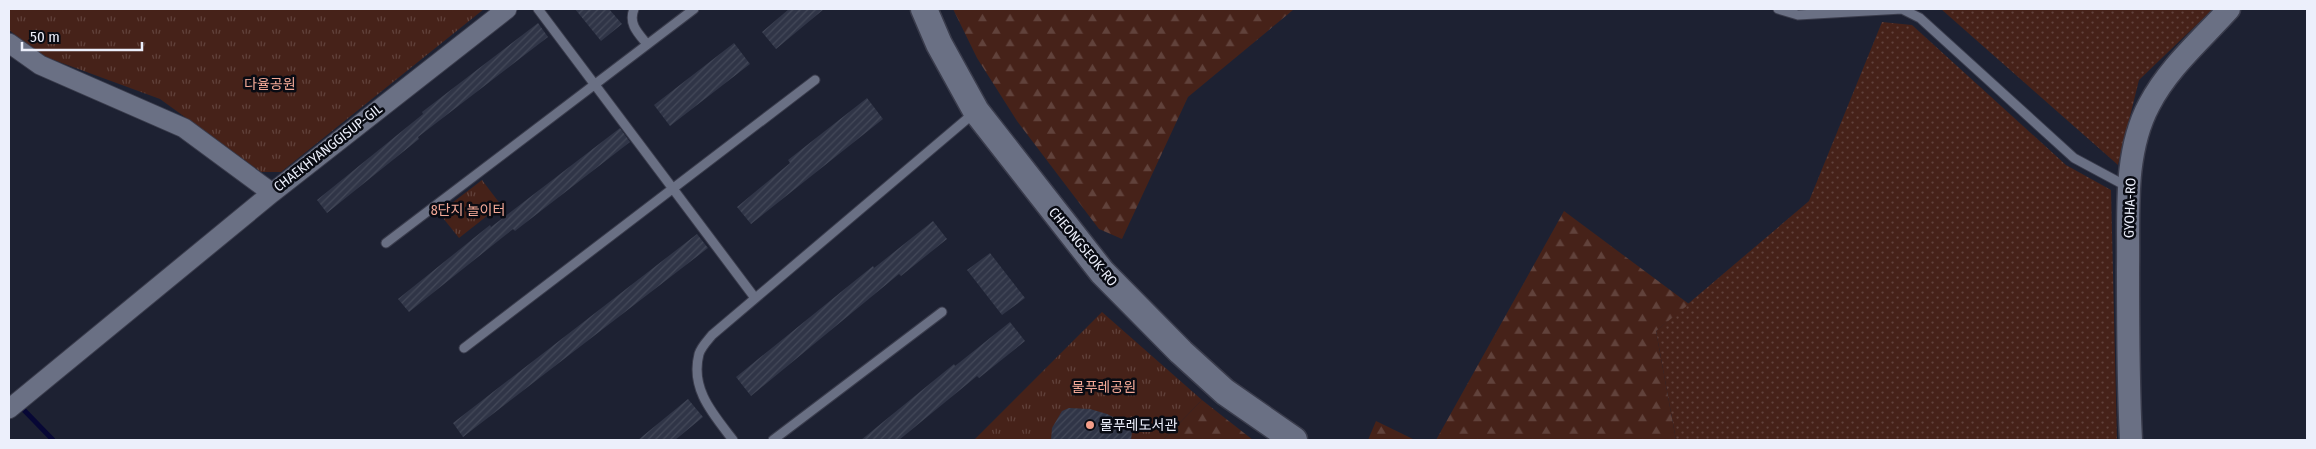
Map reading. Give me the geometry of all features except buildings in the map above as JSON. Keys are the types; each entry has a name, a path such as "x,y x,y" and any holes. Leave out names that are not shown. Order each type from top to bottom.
{"main road":[{"name":"CHEONGSEOK-RO","path":"924,9 939,44 976,111 1102,272 1181,352 1225,392 1294,440"}],"street":[{"name":"CHAEKHYANGGISUP-GIL","path":"9,43 40,65 184,128 272,193 507,9"},
{"name":"GYOHA-RO","path":"2131,440 2128,385 2130,188 2136,136 2149,104 2175,67 2229,9"},
{"path":"9,409 272,193"}],"lane":[{"path":"538,9 756,298"},
{"path":"634,9 631,17 635,30 647,44"},
{"path":"386,243 694,9"},
{"path":"1778,9 1798,15 1902,9 1920,18 2074,158 2130,188"},
{"path":"464,348 814,80"},
{"path":"733,440 712,414 699,391 697,378 699,353 712,335 976,111"},
{"path":"774,440 942,312"}],"green space":[{"name":"다율공원","path":"9,9 484,9 281,172 261,172 160,99 43,56 9,30"},
{"path":"953,9 1293,10 1188,97 1122,239 1099,229 1017,121 977,58"},
{"path":"1941,9 2213,9 2139,80 2118,165"},
{"path":"1882,22 1912,25 2066,165 2111,190 2117,440 1676,440 1656,331 1809,201"},
{"name":"8단지 놀이터","path":"482,180 501,205 459,238 439,213"},
{"path":"1564,211 1689,304 1656,331 1676,440 1436,440"},
{"name":"물푸레공원","path":"1102,312 1202,400 1163,440 974,440"},
{"path":"1202,400 1253,440 1164,439"},
{"path":"1376,421 1415,440 1368,440"}],"waterway":[{"path":"20,406 53,440"}],"place":[{"name":"물푸레도서관","path":"1090,425"}]}
